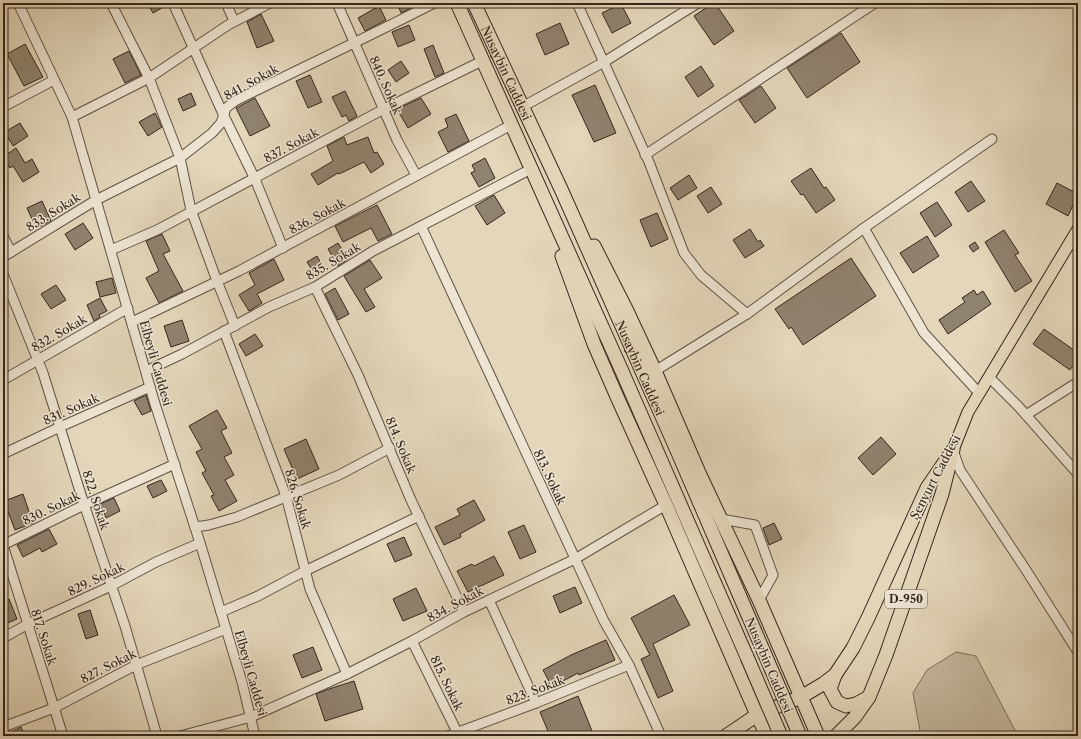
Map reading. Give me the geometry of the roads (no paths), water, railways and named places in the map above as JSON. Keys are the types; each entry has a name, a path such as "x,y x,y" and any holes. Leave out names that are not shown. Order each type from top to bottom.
{"highway":[{"name":"Nusaybin Caddesi","path":"457,3 482,62 532,169 621,369 781,736"},
{"name":"Nusaybin Caddesi","path":"474,3 561,189 657,405 800,736"},
{"path":"532,169 594,344 767,736"},
{"path":"561,189 603,262 655,371 700,476 758,600 818,736"},
{"name":"Şenyurt Caddesi","path":"801,697 835,675 853,648 927,488 952,450"},
{"name":"D-950","path":"836,736 855,717 869,697 886,655 942,494 952,450"},
{"path":"835,675 830,689 837,702 846,706 856,704 869,697"},
{"name":"D-950","path":"726,736 757,715 801,697"}],"main road":[{"name":"Şenyurt Caddesi","path":"952,450 968,412 1078,229"}],"street":[{"name":"Elbeyli Caddesi","path":"18,3 72,117 150,387 226,628 256,736"},
{"path":"111,3 149,78 180,158 192,210 217,282 235,326"},
{"path":"173,3 224,116 255,179 283,248"},
{"path":"226,3 234,22"},
{"path":"72,117 149,78 234,22 270,3"},
{"name":"840. Sokak","path":"337,3 397,140 416,175"},
{"name":"841. Sokak","path":"96,200 180,158 212,133 221,123 226,108 235,102 434,3"},
{"path":"578,3 645,155 684,252 700,274 747,314"},
{"path":"522,107 604,62 698,3"},
{"path":"645,155 875,3"},
{"name":"837. Sokak","path":"111,250 157,230 384,109 482,62"},
{"path":"3,107 54,80"},
{"name":"836. Sokak","path":"132,322 217,282 283,248 511,125"},
{"path":"655,371 747,314 864,228 992,139"},
{"name":"835. Sokak","path":"146,371 182,354 269,307 315,288 373,251 532,169"},
{"name":"833. Sokak","path":"3,257 96,200"},
{"name":"813. Sokak","path":"420,226 604,621 629,665 661,736"},
{"path":"864,228 924,333 979,393"},
{"path":"3,236 11,252"},
{"name":"822. Sokak","path":"3,274 38,360 111,586 157,736"},
{"name":"814. Sokak","path":"315,288 358,375 418,516 464,612"},
{"name":"832. Sokak","path":"3,380 128,308"},
{"name":"826. Sokak","path":"224,331 286,496 310,589 347,674"},
{"path":"989,377 1026,415 1078,474"},
{"path":"1026,415 1078,382"},
{"name":"831. Sokak","path":"3,454 150,387"},
{"path":"195,527 209,525 237,517 339,475 390,448"},
{"path":"952,450 960,470 1078,652"},
{"name":"830. Sokak","path":"3,545 84,505 174,464"},
{"name":"834. Sokak","path":"180,736 251,717 347,674 412,641 464,612 575,559 666,505"},
{"path":"221,612 258,596 418,516"},
{"path":"721,519 755,525 773,575 758,600"},
{"name":"829. Sokak","path":"3,638 28,624 111,586 156,562 200,543"},
{"name":"817. Sokak","path":"3,545 63,736"},
{"path":"489,600 536,703"},
{"name":"827. Sokak","path":"3,727 54,708 136,665 226,628"},
{"name":"815. Sokak","path":"412,641 458,734"},
{"name":"823. Sokak","path":"448,736 458,734 629,665"}]}
